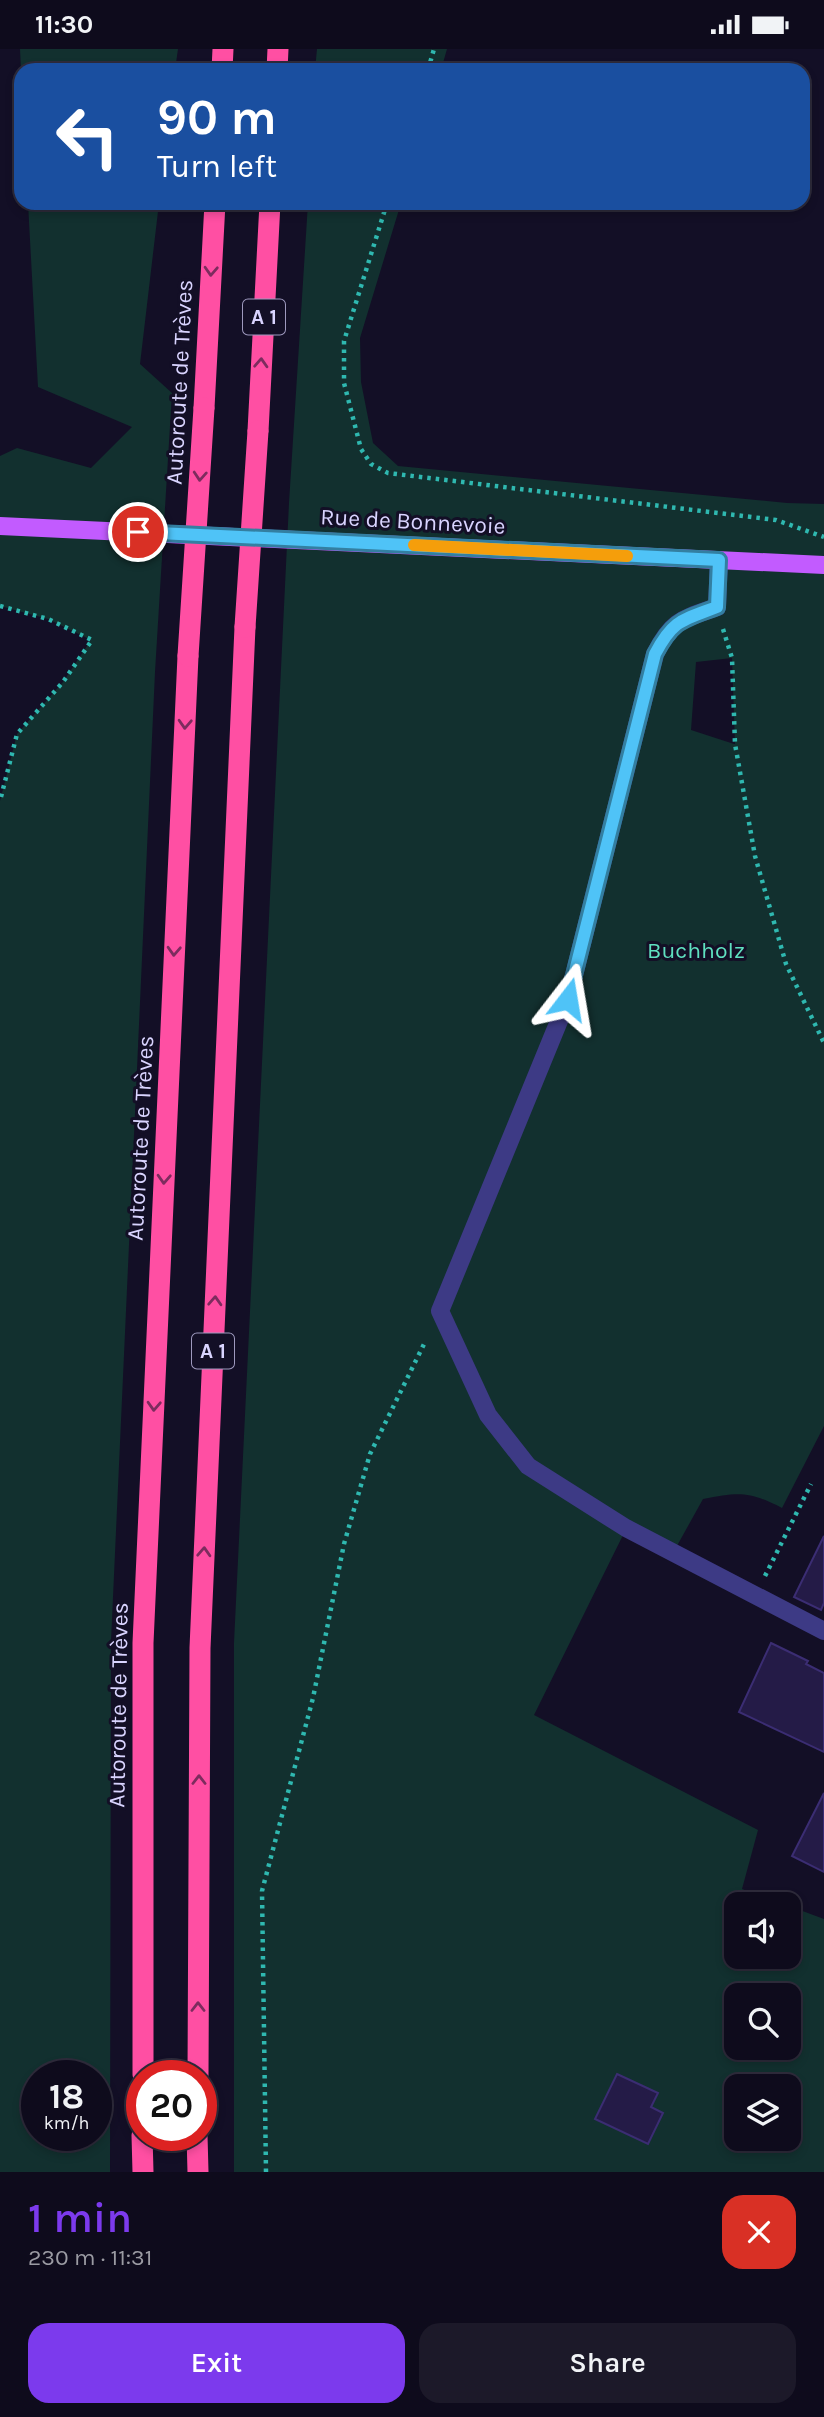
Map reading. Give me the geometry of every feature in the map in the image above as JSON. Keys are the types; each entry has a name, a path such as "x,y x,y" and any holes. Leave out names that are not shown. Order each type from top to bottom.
{"highway":[{"name":"Autoroute de Trèves","path":"142,2060 143,1643 188,656 215,210"},
{"name":"A 1","path":"198,2060 200,1648 245,627 270,210"},
{"path":"142,2151 143,2172"},
{"path":"197,2151 198,2172"}],"main road":[{"name":"Rue de Bonnevoie","path":"0,526 824,565"}],"lane":[{"path":"719,560 717,607 688,617 667,631 655,654 568,999 440,1311 488,1415 528,1466 626,1528 824,1631"}],"path":[{"path":"385,210 344,341 344,383 361,449 371,464 388,473 776,520 824,537"},
{"path":"0,606 48,619 92,640 63,682 17,734 0,801"},
{"path":"717,607 732,658 735,744 755,856 786,964 824,1042"},
{"path":"266,2172 262,1891 313,1698 344,1544 370,1454 440,1311"},
{"path":"756,1595 810,1484"}],"green space":[{"path":"20,49 178,49 176,63 21,63"},
{"path":"317,49 447,49 443,63 316,63"},
{"path":"28,210 158,210 140,364 172,393 155,672 111,1641 110,2060 21,2060 21,2151 110,2151 110,2172 0,2172 0,801 17,734 63,682 91,640 48,619 0,606 0,456 17,448 91,468 132,427 38,387"},
{"name":"Buchholz","path":"308,210 399,210 360,338 361,382 373,443 398,466 787,503 824,504 824,1426 782,1508 761,1498 744,1495 703,1499 673,1553 626,1529 534,1715 758,1830 742,1889 750,1892 724,1892 724,1969 801,1969 801,1910 824,1919 824,2172 234,2172 234,1643 289,503","holes":["732,658 735,744 691,730 696,662"]}],"building":[{"path":"824,1536 824,1603 821,1610 794,1597"},
{"path":"771,1643 808,1661 806,1664 824,1673 824,1752 739,1712"},
{"path":"824,1793 824,1872 792,1856"},
{"path":"617,2074 658,2093 651,2107 663,2113 648,2144 595,2119"}],"slow traffic":[{"path":"414,545 627,556"}],"route":[{"path":"138,532 719,560 717,607 688,617 667,631 655,654 568,999"}]}
